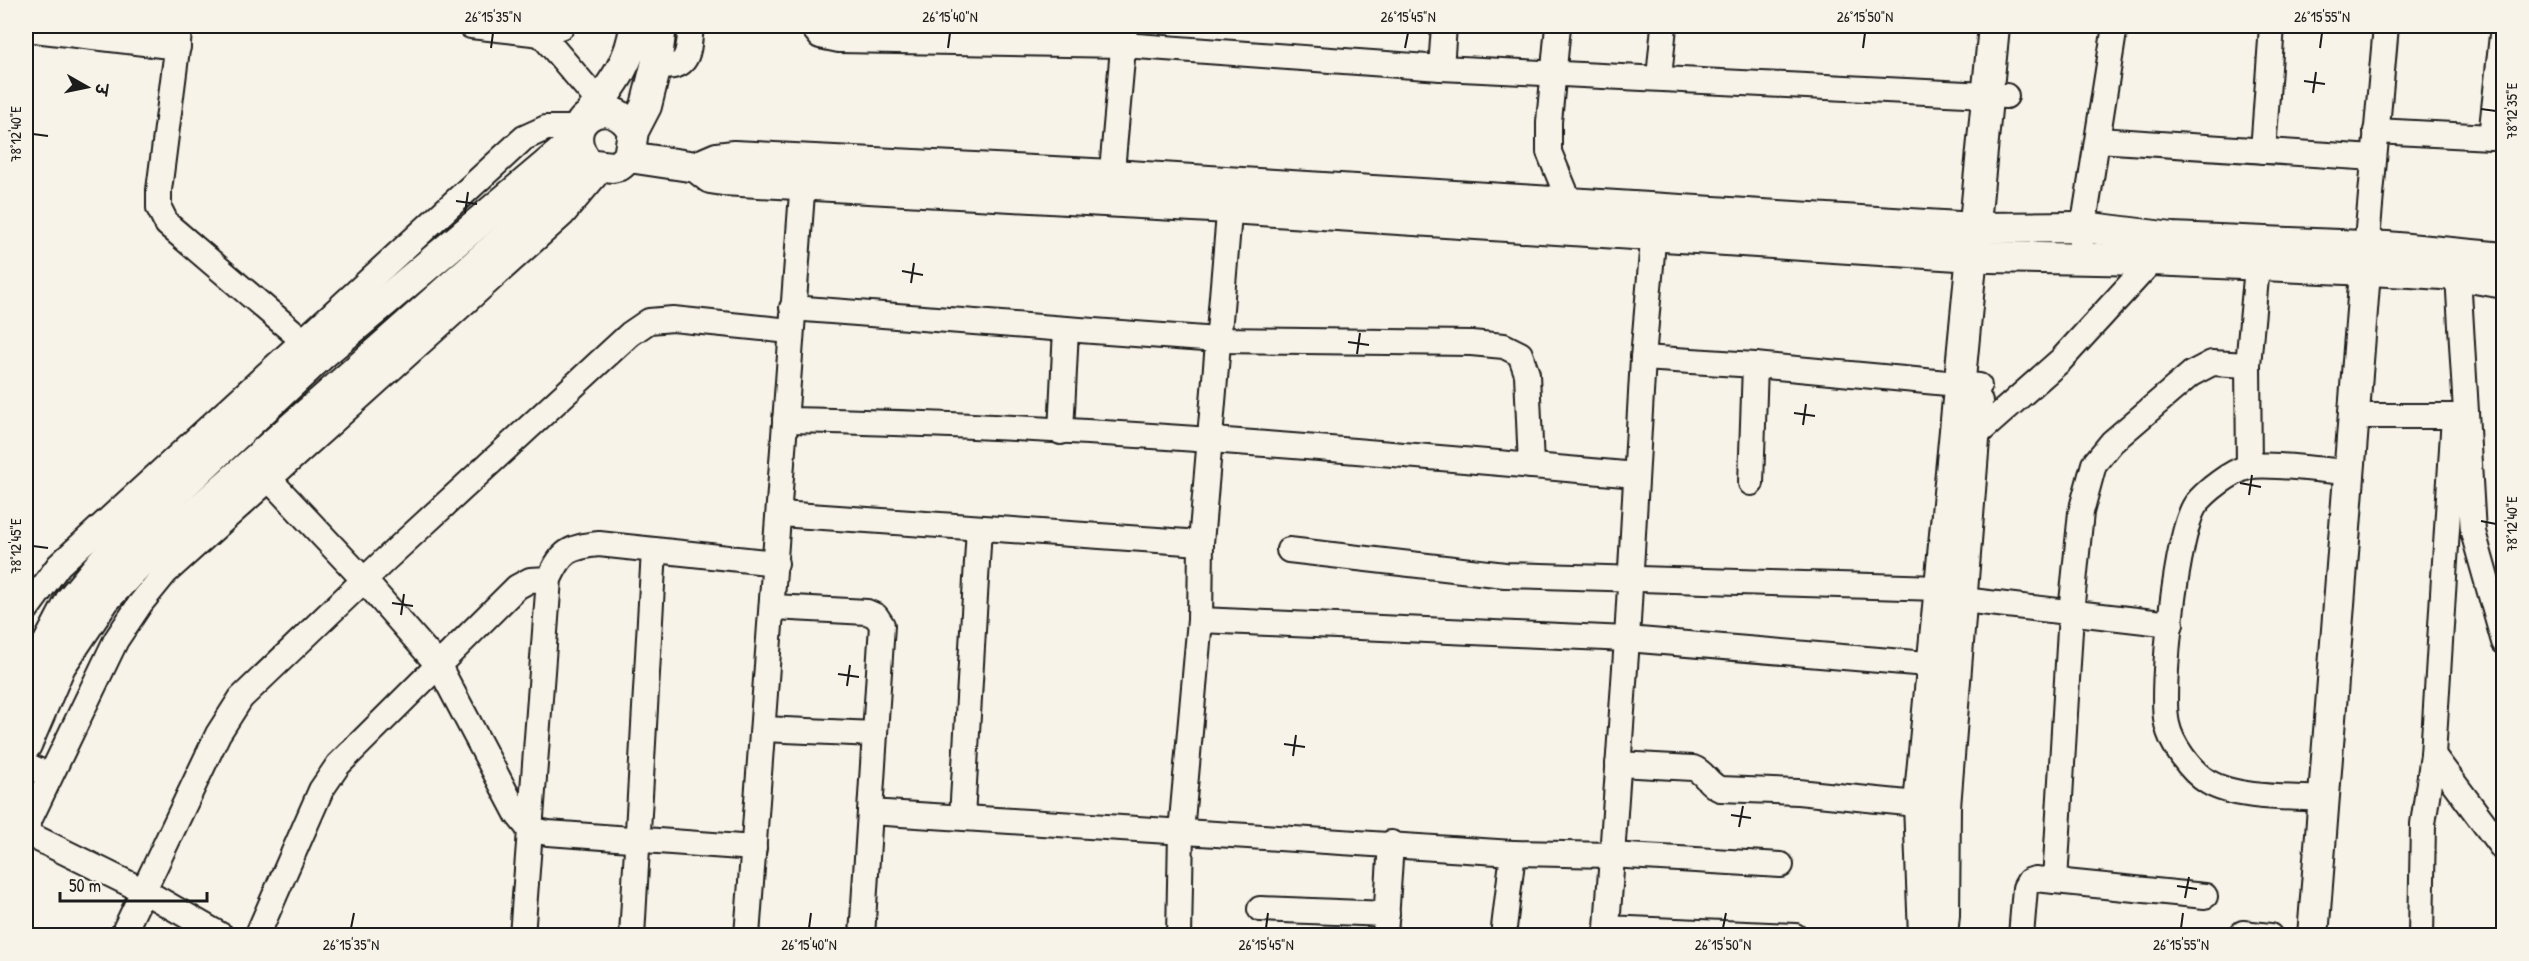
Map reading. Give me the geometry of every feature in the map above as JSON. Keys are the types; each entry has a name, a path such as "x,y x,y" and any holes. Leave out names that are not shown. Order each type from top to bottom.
{"street":[{"path":"471,26 552,30 605,135 716,179 804,171 1230,195 1982,242 2078,260 2153,260 2257,267 2366,259 2504,258"},
{"path":"26,745 42,655 605,135 613,86 626,61 635,26"},
{"path":"26,827 49,775 116,640 140,604 166,572 563,214 605,135 656,66 661,26"},
{"path":"656,66 671,68 681,63 687,55 691,26"},
{"path":"812,26 820,36 839,40 1124,35 1441,68 1997,96"},
{"path":"1441,68 1444,26"},
{"path":"1558,26 1549,152 1570,203"},
{"path":"1659,78 1664,26"},
{"path":"1994,26 1997,96"},
{"path":"1951,594 1952,457 1969,385 1997,96 2014,26"},
{"path":"2078,260 2115,26"},
{"path":"2263,151 2272,26"},
{"path":"2313,936 2348,472 2386,26"},
{"path":"2376,131 2497,136 2503,26"},
{"path":"26,29 179,36 159,190 159,208 167,224 312,347"},
{"path":"1111,188 1124,35"},
{"path":"26,610 59,565 312,347 605,135 655,141 685,166"},
{"path":"2098,140 2374,158"},
{"path":"747,936 774,607 791,319 804,171"},
{"path":"1230,195 1570,203 1655,222"},
{"path":"1179,936 1181,832 1200,620 1201,543 1230,195"},
{"path":"1655,222 1643,358 1627,639 1606,932 1795,936"},
{"path":"1982,242 2083,227 2366,259 2504,284"},
{"path":"1952,457 2061,360 2172,238"},
{"path":"2249,467 2248,365 2257,267"},
{"path":"2421,936 2423,824 2433,755 2460,416 2458,275"},
{"path":"123,936 218,735 241,698 364,580 630,334 649,321 791,319 1066,329 1218,340 1471,343 1504,346 1520,354 1527,374 1531,466"},
{"path":"1061,432 1066,329"},
{"path":"26,686 71,600 104,560 312,347"},
{"path":"1643,358 1755,365 1969,385"},
{"path":"2055,880 2071,613 2081,512 2086,485 2100,454 2191,374 2205,364 2222,362 2248,365"},
{"path":"1751,483 1755,365"},
{"path":"1924,936 1932,806 1951,594 1975,436 1969,385"},
{"path":"2354,416 2460,416"},
{"path":"2460,416 2473,532 2504,642"},
{"path":"785,420 876,422 1209,440 1636,475"},
{"path":"2325,799 2260,795 2217,786 2206,781 2186,760 2170,735 2166,721 2167,651 2189,518 2197,503 2227,478 2249,467 2348,472"},
{"path":"269,479 364,580 440,666 517,814 528,829 548,833 754,848"},
{"path":"780,514 1201,543"},
{"path":"962,817 979,528"},
{"path":"522,936 528,829 549,579 558,559 574,546 599,544 777,562"},
{"path":"632,936 654,550"},
{"path":"1289,550 1505,575 1951,594 2071,613 2171,624"},
{"path":"257,936 321,790 338,765 517,587 530,580 549,579"},
{"path":"774,607 867,612 876,616 882,625 862,936"},
{"path":"1200,620 1627,639 1944,665"},
{"path":"763,729 876,734"},
{"path":"2433,755 2504,850"},
{"path":"1618,764 1693,768 1701,771 1711,785 1720,789 1797,792 1932,806"},
{"path":"26,765 49,775"},
{"path":"1932,806 1944,915 1942,936"},
{"path":"870,812 1391,843 1513,853 1610,855 1781,865"},
{"path":"26,833 144,891 222,936"},
{"path":"1260,909 1386,925 1391,843"},
{"path":"1503,936 1513,853"},
{"path":"2021,936 2025,888 2029,881 2055,880 2205,896"},
{"path":"2240,936 2243,933 2270,936"}]}
